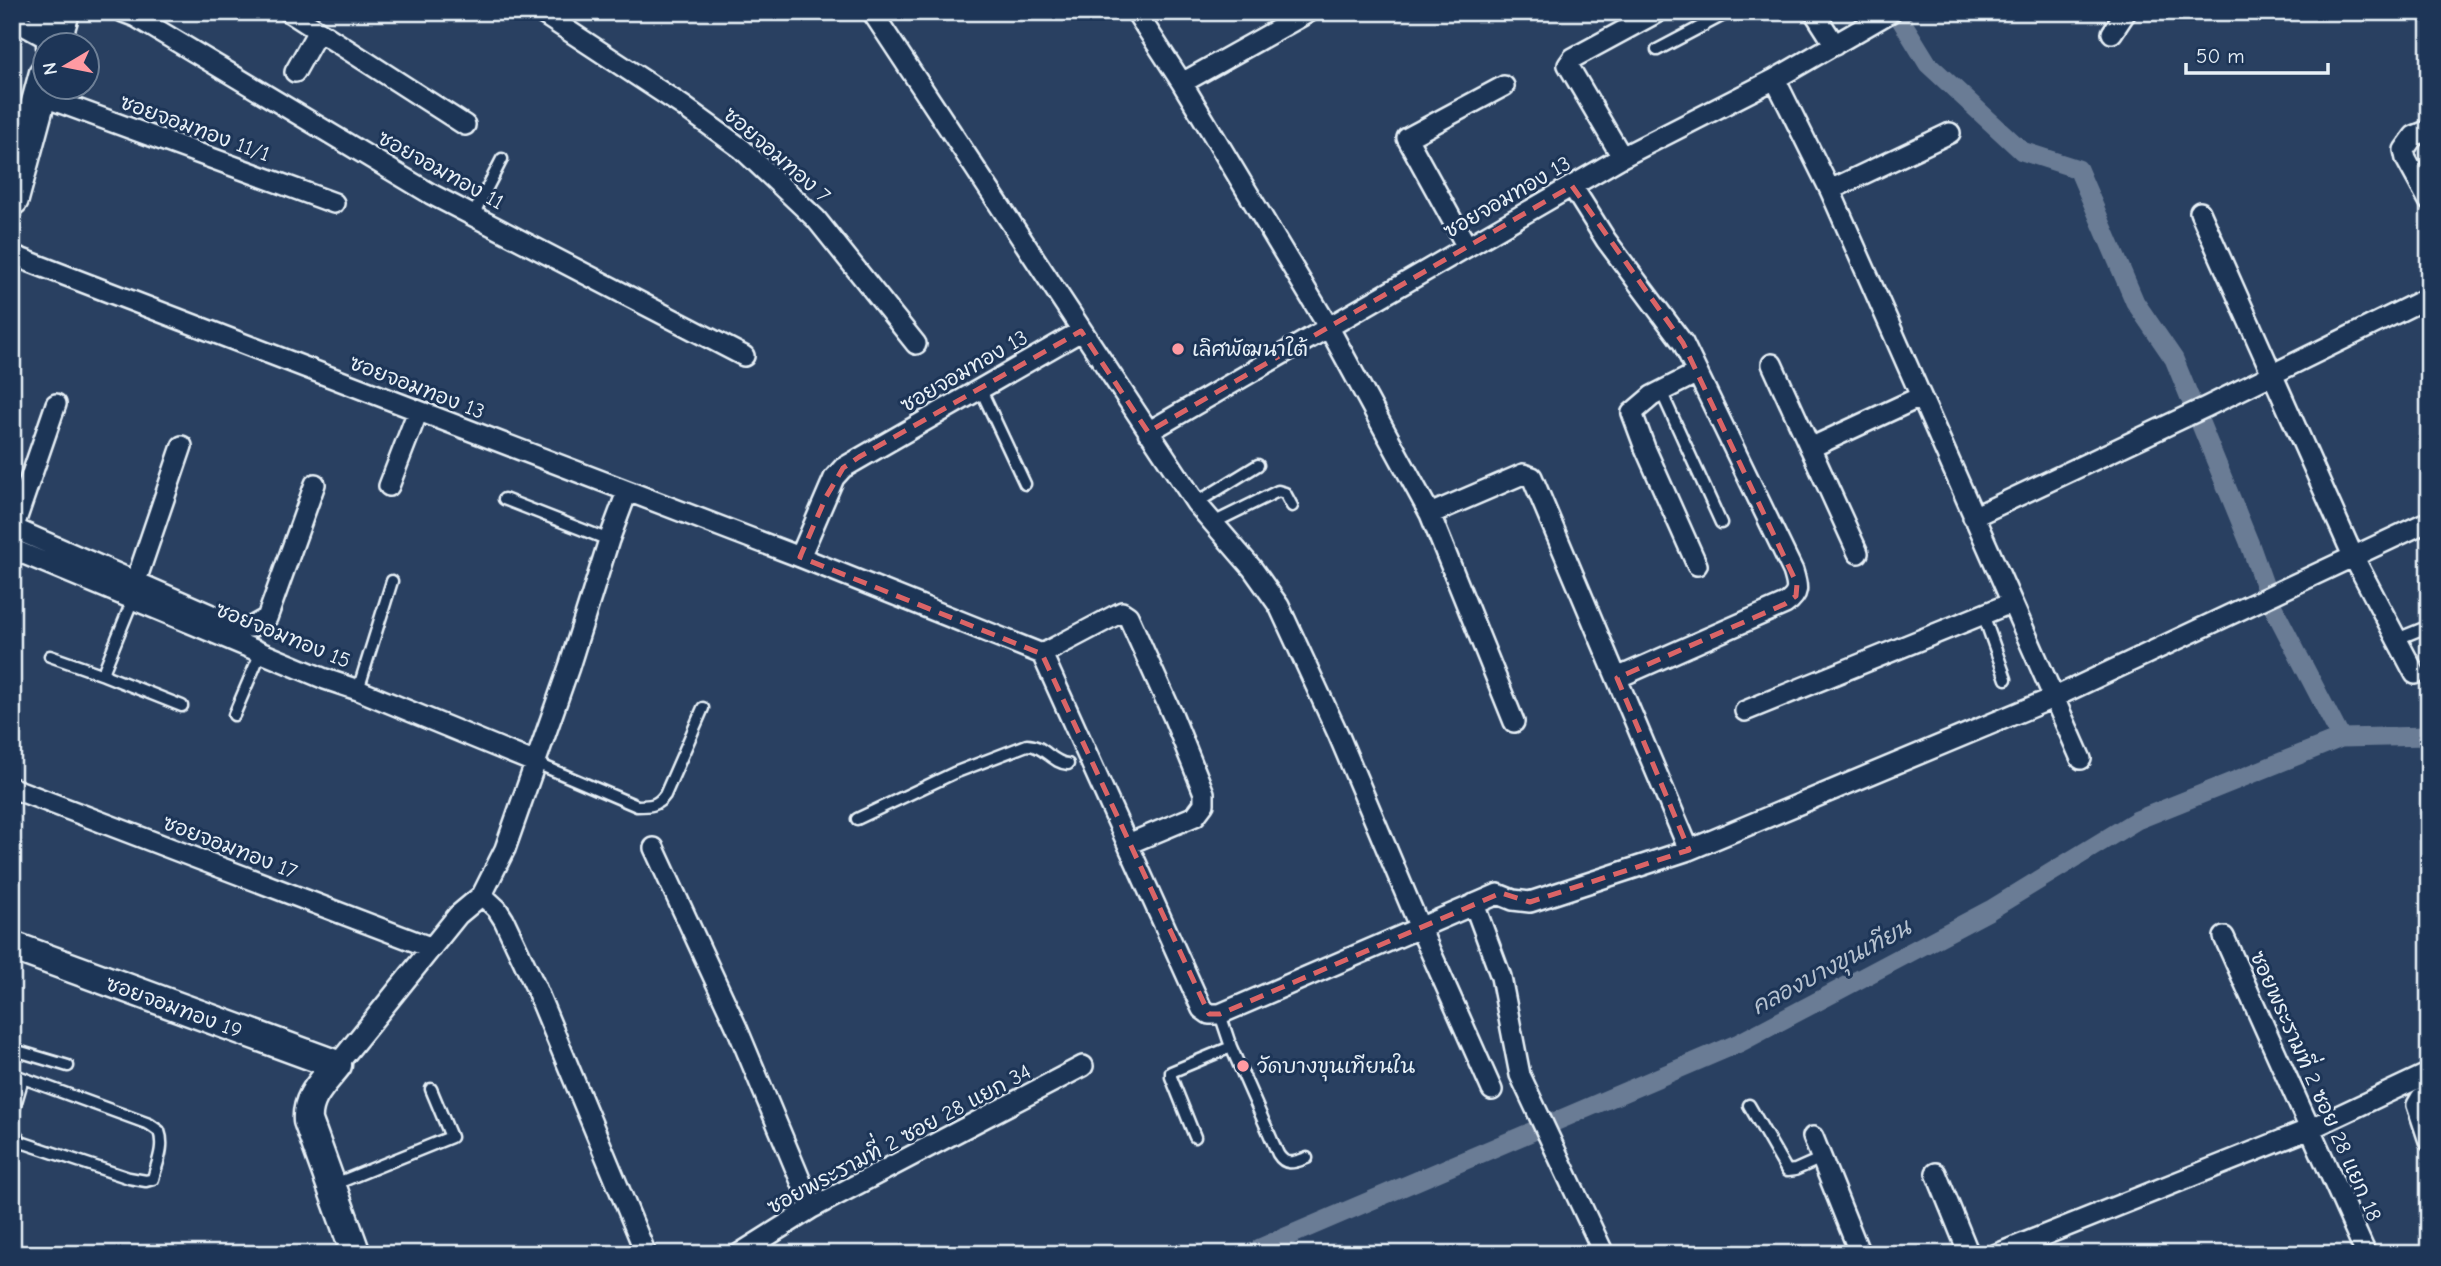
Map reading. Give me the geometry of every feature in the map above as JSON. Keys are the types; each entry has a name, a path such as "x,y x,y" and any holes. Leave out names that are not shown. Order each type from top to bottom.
{"main road":[{"path":"12,199 37,102"}],"street":[{"name":"ซอยจอมทอง 11","path":"123,12 136,17 399,175 744,356"},
{"path":"289,12 465,125"},
{"name":"ซอยจอมทอง 7","path":"540,12 682,106 741,149 816,219 916,344"},
{"path":"873,12 1196,503 1252,568 1279,606 1339,736 1492,1090"},
{"path":"1136,12 1182,83 1329,328 1430,514 1514,722"},
{"path":"1182,83 1310,12"},
{"path":"1622,157 1568,65 1573,58 1658,12"},
{"path":"1814,12 1835,45"},
{"path":"2112,33 2126,12"},
{"name":"ซอยจอมทอง 13","path":"1148,432 1622,157 1775,79 1890,13"},
{"path":"12,19 54,27"},
{"path":"295,72 318,31"},
{"path":"1775,79 1830,190 2081,760"},
{"path":"1466,247 1407,138 1504,86"},
{"name":"ซอยจอมทอง 11/1","path":"86,102 334,203"},
{"path":"2429,130 2414,136 2404,150 2406,159 2429,201"},
{"path":"1830,190 1950,133"},
{"path":"1572,186 1606,240 1683,343 1793,571 1798,590 1796,596 1785,604 1617,678"},
{"path":"2200,212 2353,556 2415,674"},
{"name":"ซอยจอมทอง 13","path":"12,255 800,557 834,478 842,468 1081,331"},
{"path":"1973,517 2429,298"},
{"path":"1772,364 1858,553"},
{"path":"1697,373 1661,391 1636,407 1632,413 1633,421 1697,565"},
{"path":"1810,448 1920,397"},
{"path":"56,404 13,530 134,590 239,626 260,624 267,618 315,484"},
{"path":"389,486 418,411"},
{"path":"134,590 182,446"},
{"path":"1430,514 1523,474 1532,477 1689,850"},
{"path":"356,1254 312,1135 307,1109 313,1096 337,1065 458,915 482,895 505,849 536,763 627,492"},
{"path":"800,557 1042,654 1084,757 1128,844 1202,1009 1209,1014 1220,1014 1501,894 1513,900 1530,902 1689,850 2053,698 2429,520"},
{"name":"ซอยจอมทอง 15","path":"12,549 134,590 261,652 536,763"},
{"path":"1745,711 2011,603"},
{"path":"1042,654 1114,616 1125,613 1128,616 1173,716 1205,804 1195,816 1128,844"},
{"name":"ซอยจอมทอง 17","path":"12,788 432,948"},
{"path":"654,848 737,1028 812,1208"},
{"path":"482,895 504,920 535,986 646,1254"},
{"path":"1474,904 1501,977 1517,1048 1520,1075 1604,1254"},
{"name":"ซอยพระรามที่ 2 ซอย 28 แยก 18","path":"2224,937 2366,1254"},
{"name":"ซอยจอมทอง 19","path":"12,946 337,1065"},
{"name":"ซอยพระรามที่ 2 ซอย 28 แยก 34","path":"739,1254 812,1208 1083,1066"},
{"path":"1997,1254 2310,1129 2429,1073"},
{"path":"2429,1094 2421,1098 2417,1105 2429,1141"},
{"path":"1813,1137 1853,1251"},
{"path":"1936,1173 1969,1254"}],"lane":[{"path":"1657,50 1729,12"},
{"path":"473,215 502,159"},
{"path":"979,388 1025,484"},
{"path":"1661,391 1721,523"},
{"path":"1196,503 1258,465"},
{"path":"1213,523 1278,491 1285,493 1292,506"},
{"path":"504,499 609,540"},
{"path":"358,690 392,581"},
{"path":"104,675 134,590"},
{"path":"1983,614 2006,679"},
{"path":"2397,639 2429,626"},
{"path":"233,715 261,652"},
{"path":"50,656 182,706"},
{"path":"536,763 637,806 650,806 659,803 665,795 703,708"},
{"path":"857,819 954,773 1027,745 1035,745 1058,762 1068,764"},
{"path":"1220,1014 1231,1047 1280,1158 1290,1163 1307,1158"},
{"path":"1195,1137 1171,1072 1231,1047"},
{"path":"12,1062 17,1053 21,1052 68,1066"},
{"path":"12,1116 18,1076 149,1124 159,1131 162,1149 153,1179 146,1181 129,1178 21,1142 12,1128"},
{"path":"331,1186 451,1137 431,1089"},
{"path":"1749,1105 1787,1171 1822,1158"}],"highlighted area":[{"path":"1572,186 1683,343 1797,584 1796,596 1785,604 1617,678 1689,850 1530,902 1501,893 1220,1014 1209,1014 1042,654 800,557 826,497 843,468 859,457 1081,331 1148,432"}],"waterway":[{"path":"1896,12 1928,64 2022,151 2078,169 2135,302 2174,359 2249,542 2270,601 2341,738"},
{"name":"คลองบางขุนเทียน","path":"1252,1254 1260,1248 1739,1043 1990,910 2137,820 2341,738 2429,736"}],"place":[{"name":"เลิศพัฒนาใต้","path":"1178,349"},
{"name":"วัดบางขุนเทียนใน","path":"1243,1066"}]}
